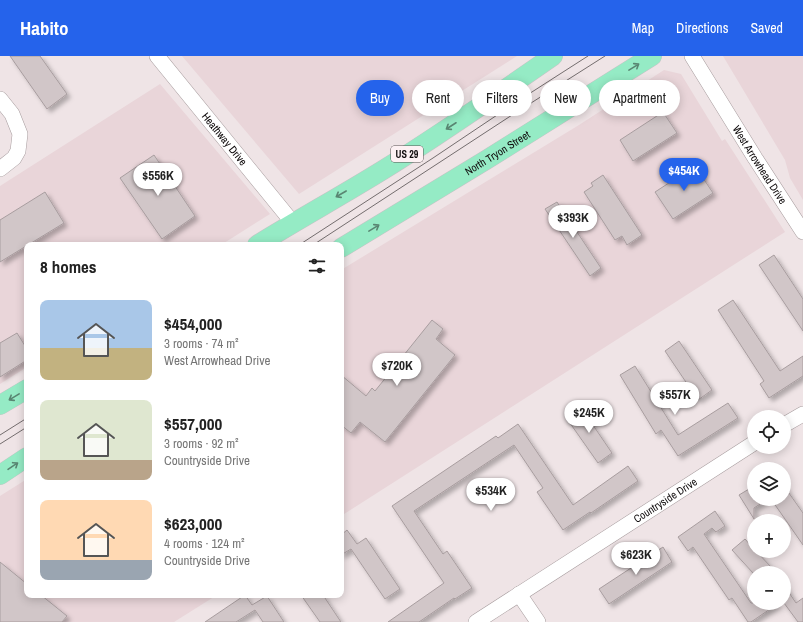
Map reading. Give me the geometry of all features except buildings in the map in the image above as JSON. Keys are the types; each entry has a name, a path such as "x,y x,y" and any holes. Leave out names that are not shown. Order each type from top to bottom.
{"main road":[{"name":"US 29","path":"262,242 293,222 383,170 471,113 553,56"},
{"name":"North Tryon Street","path":"344,246 486,160 652,56"},
{"path":"0,405 24,391"},
{"path":"0,475 24,458"}],"street":[{"name":"Heathway Drive","path":"157,56 293,222"},
{"name":"West Arrowhead Drive","path":"692,56 803,232"},
{"path":"0,99 12,114 20,134 18,151 14,158 0,169"},
{"path":"791,421 803,414"},
{"name":"Countryside Drive","path":"476,622 747,447"},
{"path":"519,594 538,622"}],"shaded area":[{"path":"182,56 517,56 479,80 472,80 472,84 464,90 464,80 412,80 412,116 422,116 299,194"},
{"path":"723,56 803,56 803,200 790,178 785,160"},
{"path":"664,70 681,74 722,141 725,139 785,232 344,514 344,268 599,112 599,116 680,116 680,80 649,80"},
{"path":"160,84 270,214 226,242 24,242 24,369 0,384 0,186"},
{"path":"24,481 24,598 212,598 174,622 0,622 0,496"}],"tram line":[{"path":"304,242 588,56"},
{"path":"318,242 605,56"},
{"path":"0,435 24,420"},
{"path":"0,444 24,429"}]}
